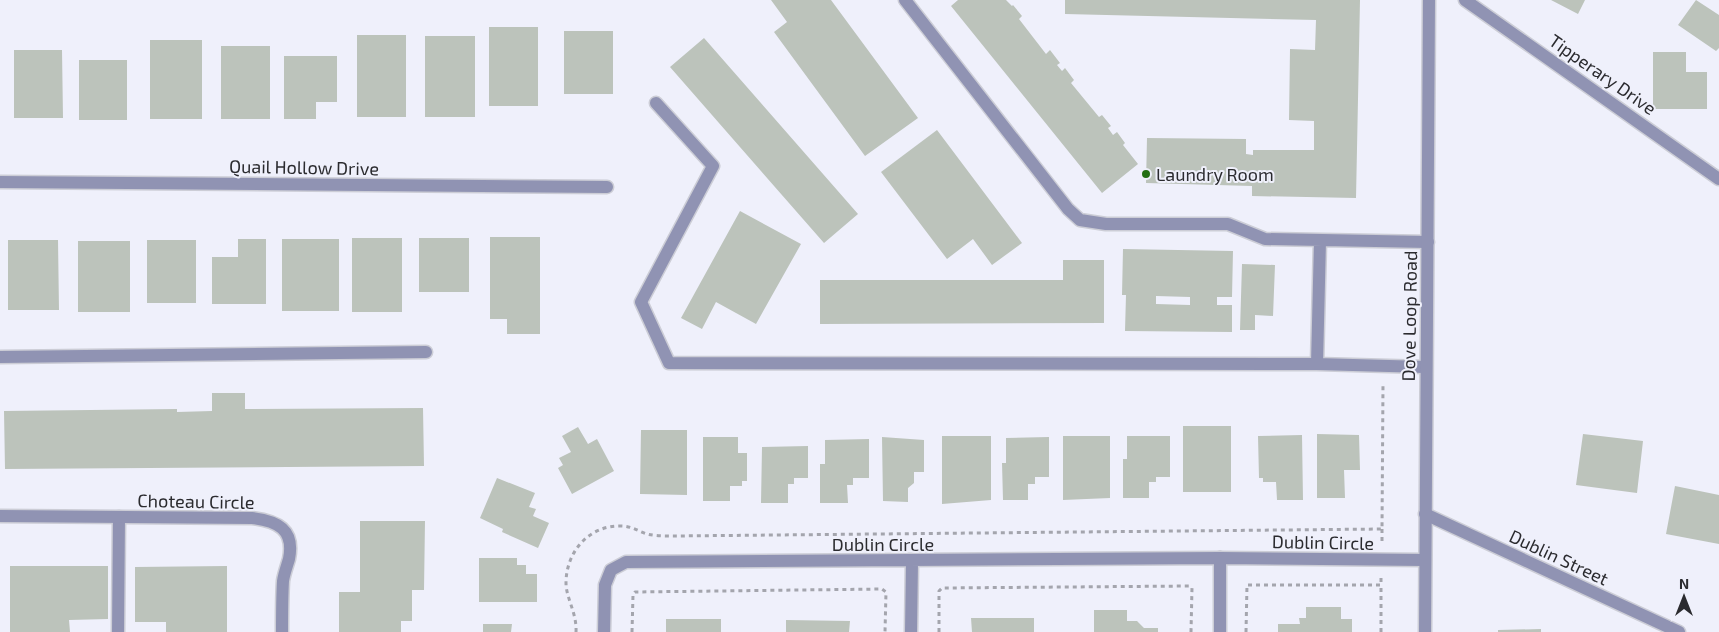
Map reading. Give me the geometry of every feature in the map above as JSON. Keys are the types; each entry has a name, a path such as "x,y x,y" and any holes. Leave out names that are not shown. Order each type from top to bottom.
{"street":[{"name":"Dove Loop Road","path":"1425,632 1425,367 1428,242 1429,0"},
{"name":"Tipperary Drive","path":"1465,0 1719,179"},
{"path":"912,2 1068,209 1080,220 1106,224 1228,224 1265,239 1428,242"},
{"path":"656,103 714,166 641,302 668,364 1317,364 1425,367"},
{"name":"Quail Hollow Drive","path":"0,182 607,187"},
{"path":"1317,364 1320,241"},
{"path":"0,357 426,352"},
{"name":"Dublin Street","path":"1425,514 1678,632"},
{"name":"Choteau Circle","path":"0,516 252,518 272,520 283,529 290,541 289,558 283,579 282,632"},
{"path":"118,632 119,517"},
{"path":"1220,558 1220,632"},
{"name":"Dublin Circle","path":"604,632 605,584 611,570 626,562 912,562 1220,558 1425,560"},
{"path":"911,632 912,562"}],"path":[{"path":"1381,632 1384,366"},
{"path":"576,632 574,609 566,586 567,570 572,556 579,544 590,535 602,529 620,526 634,528 647,534 674,536 1382,530"},
{"path":"1246,632 1247,585 1381,585"},
{"path":"939,632 939,591 942,588 1189,586 1192,588 1191,632"},
{"path":"632,632 633,595 636,592 882,589 886,592 885,632"}],"building":[{"path":"771,0 831,0 918,118 865,156 774,32 787,22"},
{"path":"958,0 1006,0 1013,5 1022,16 1019,19 1046,54 1050,50 1060,63 1057,65 1062,71 1065,68 1074,80 1071,83 1099,117 1102,115 1111,126 1108,128 1113,135 1117,132 1125,143 1123,145 1138,164 1102,193 951,6"},
{"path":"1065,0 1360,0 1356,198 1252,196 1252,186 1146,183 1147,138 1246,139 1246,154 1253,155 1253,150 1314,150 1314,121 1289,120 1290,49 1315,50 1316,20 1065,14"},
{"path":"1551,0 1585,0 1578,14"},
{"path":"1696,0 1719,15 1719,48 1716,51 1678,25"},
{"path":"489,27 538,27 538,106 489,106"},
{"path":"564,31 613,31 613,94 564,94"},
{"path":"357,35 406,35 406,117 357,117"},
{"path":"425,36 475,36 475,117 425,117"},
{"path":"704,38 858,214 824,243 670,67"},
{"path":"150,40 202,40 202,119 150,119"},
{"path":"221,46 270,46 270,119 221,119"},
{"path":"14,50 62,50 63,118 14,118"},
{"path":"1653,52 1686,52 1686,72 1707,72 1707,109 1653,109"},
{"path":"284,56 337,56 337,102 316,102 316,119 284,119"},
{"path":"79,60 127,60 127,120 79,120"},
{"path":"937,130 1022,243 992,265 973,239 947,259 881,172"},
{"path":"740,211 801,244 756,324 716,302 702,329 681,318"},
{"path":"490,237 540,237 540,334 507,334 507,319 490,319"},
{"path":"352,238 402,238 402,312 352,312"},
{"path":"419,238 469,238 469,292 419,292"},
{"path":"238,239 266,239 266,304 212,304 212,257 238,257"},
{"path":"282,239 339,239 339,311 282,311"},
{"path":"8,240 58,240 59,310 8,310"},
{"path":"147,240 196,240 196,303 147,303"},
{"path":"78,241 130,241 130,312 78,312"},
{"path":"1123,249 1233,251 1232,297 1217,297 1217,305 1232,305 1232,332 1125,331 1126,295 1122,295","holes":["1156,296 1190,297 1190,305 1156,304"]},
{"path":"1063,260 1104,260 1104,323 820,324 820,280 1063,280"},
{"path":"1242,264 1275,265 1273,316 1255,315 1255,330 1240,330"},
{"path":"212,393 245,393 245,409 423,408 424,466 5,469 4,411 177,409 177,412 212,411"},
{"path":"1183,426 1231,426 1231,492 1183,492"},
{"path":"578,427 588,444 597,439 614,471 572,494 558,468 563,465 559,458 571,452 562,436"},
{"path":"641,430 687,430 687,495 640,494"},
{"path":"1317,434 1359,435 1360,470 1344,470 1345,498 1317,498"},
{"path":"1583,434 1643,441 1637,493 1576,485"},
{"path":"1302,435 1303,500 1277,500 1276,482 1263,482 1263,478 1259,478 1258,436"},
{"path":"942,436 991,436 991,500 942,504"},
{"path":"1063,436 1110,436 1110,498 1063,500"},
{"path":"1127,436 1170,436 1170,477 1156,477 1156,482 1149,482 1149,498 1123,498 1123,459 1127,459"},
{"path":"703,437 738,437 738,453 747,453 747,481 742,481 742,486 730,486 730,501 703,501"},
{"path":"882,437 924,440 924,472 914,472 914,483 908,488 908,502 883,501"},
{"path":"1049,437 1049,477 1035,477 1035,484 1028,484 1028,500 1003,500 1002,463 1006,463 1006,438"},
{"path":"869,439 869,478 853,478 853,485 847,485 848,503 820,503 820,464 825,464 825,440"},
{"path":"808,446 808,478 794,478 794,484 788,484 788,503 761,503 762,447"},
{"path":"497,478 535,493 529,507 536,509 533,516 549,523 538,548 502,532 503,529 480,518"},
{"path":"1675,486 1719,495 1719,544 1666,534"},
{"path":"360,521 425,521 424,590 412,590 412,621 401,621 401,632 339,632 339,592 360,592"},
{"path":"479,558 517,558 517,565 526,565 526,574 537,574 537,602 479,602"},
{"path":"10,566 108,566 108,619 69,620 70,632 10,632"},
{"path":"227,566 227,632 166,632 166,622 135,622 135,567"},
{"path":"1306,607 1341,607 1341,619 1352,619 1352,632 1278,632 1278,624 1300,624 1299,618 1306,618"},
{"path":"1094,610 1127,610 1127,621 1137,621 1144,628 1158,628 1158,632 1094,632"},
{"path":"971,618 1034,618 1034,632 972,632"},
{"path":"666,619 721,619 721,632 666,632"},
{"path":"786,620 850,621 849,632 786,632"},
{"path":"483,624 512,624 511,632 483,632"},
{"path":"1541,629 1541,632 1498,632 1498,630"}],"place":[{"name":"Laundry Room","path":"1146,174"}]}
